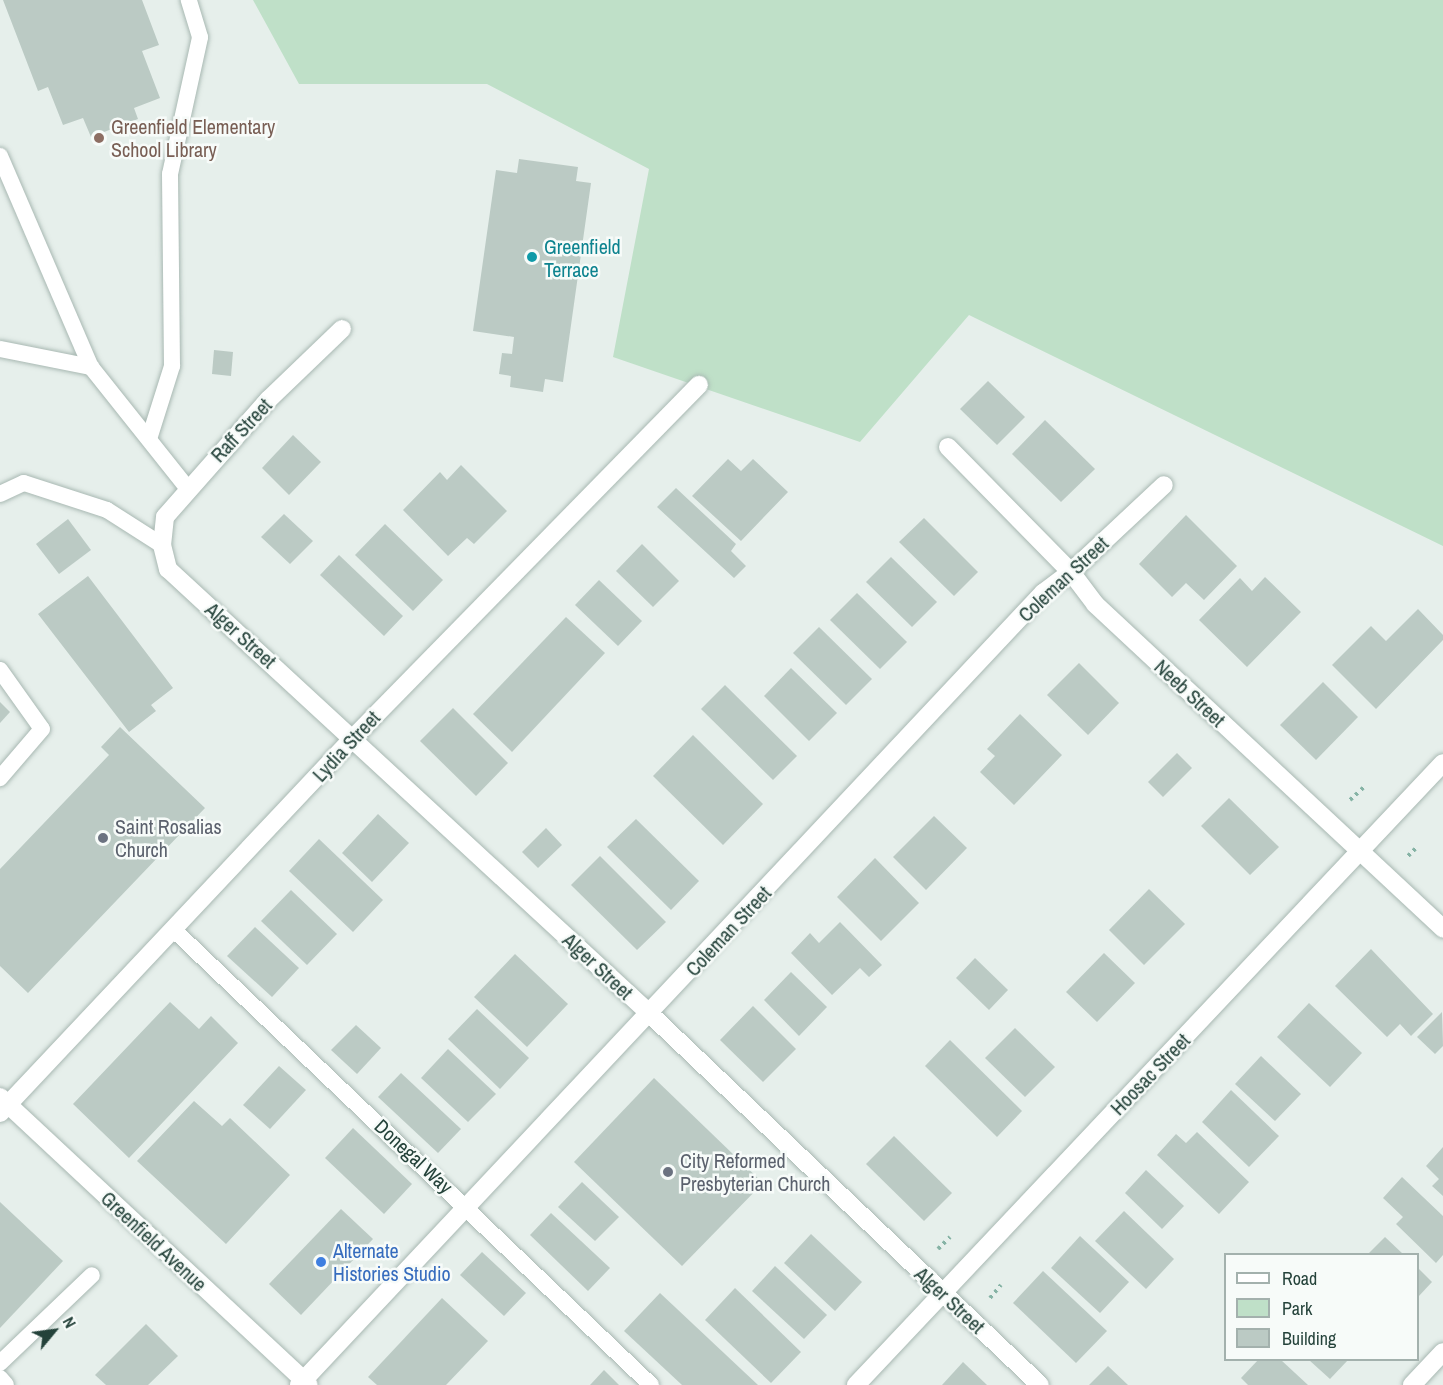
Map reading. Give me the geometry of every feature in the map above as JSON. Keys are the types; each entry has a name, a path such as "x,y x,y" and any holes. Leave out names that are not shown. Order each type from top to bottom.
{"street":[{"name":"Raff Street","path":"162,545 165,517 188,489 269,399 342,328"},
{"name":"Lydia Street","path":"3,1105 174,930 354,737 699,385"},
{"name":"Neeb Street","path":"948,447 1071,572 1095,604 1443,929"},
{"name":"Coleman Street","path":"304,1383 466,1206 650,1014 1043,593 1071,572 1164,485"},
{"name":"Alger Street","path":"162,545 168,569 354,737 650,1014 1040,1385"},
{"name":"Hoosac Street","path":"856,1385 1443,763"},
{"name":"Greenfield Avenue","path":"3,1105 304,1383"},
{"path":"1412,1385 1443,1352"}],"lane":[{"path":"149,439 172,366 170,174 200,37 189,0"},
{"path":"0,156 91,367 188,489"},
{"path":"0,349 91,367"},
{"path":"0,494 24,483 107,510 162,545"},
{"path":"0,670 42,729 0,778"},
{"name":"Donegal Way","path":"174,930 466,1206 566,1308 651,1385"},
{"path":"0,1364 92,1275"},
{"path":"0,1378 6,1385"}],"path":[{"path":"1350,800 1365,786"},
{"path":"1406,859 1416,848"},
{"path":"936,1251 950,1237"},
{"path":"989,1299 1001,1285"}],"green space":[{"path":"253,0 1443,0 1443,546 969,315 860,442 613,357 649,169 487,84 299,84"}],"building":[{"path":"3,0 142,0 159,45 142,51 160,98 134,108 138,119 91,137 83,118 63,125 48,87 38,91"},
{"name":"Greenfield Terrace","path":"519,159 578,167 576,181 591,183 563,382 545,379 543,392 510,387 511,376 499,374 502,353 512,354 514,337 473,331 496,170 517,173"},
{"path":"214,350 233,352 231,376 212,374"},
{"path":"988,381 1025,417 997,445 960,409"},
{"path":"1045,420 1095,469 1061,502 1012,454"},
{"path":"293,435 321,462 289,495 262,468"},
{"path":"728,459 741,471 753,459 788,492 741,541 692,496"},
{"path":"461,465 507,511 474,544 467,538 448,556 403,510 440,472 447,480"},
{"path":"676,488 736,544 731,551 746,566 734,578 657,507"},
{"path":"284,514 313,541 290,564 261,537"},
{"path":"1186,515 1237,566 1204,600 1186,583 1172,597 1139,564"},
{"path":"924,518 978,572 954,596 899,542"},
{"path":"68,519 91,550 59,574 36,544"},
{"path":"385,524 443,580 413,611 355,555"},
{"path":"642,544 679,581 653,607 616,571"},
{"path":"339,555 403,616 384,636 320,575"},
{"path":"891,557 937,602 912,627 866,582"},
{"path":"88,576 173,688 151,705 156,711 129,732 38,614"},
{"path":"1265,577 1301,612 1247,667 1199,620 1240,578 1252,591"},
{"path":"599,580 642,621 618,646 575,605"},
{"path":"857,593 907,642 880,669 830,620"},
{"path":"1418,609 1443,635 1443,640 1376,709 1332,665 1371,626 1386,641"},
{"path":"566,617 605,653 512,752 473,714"},
{"path":"819,627 872,679 846,705 793,653"},
{"path":"1079,663 1119,703 1088,735 1047,695"},
{"path":"791,668 837,713 809,741 764,696"},
{"path":"1323,682 1358,717 1316,760 1280,725"},
{"path":"725,685 797,756 773,780 701,709"},
{"path":"0,702 10,712 0,723"},
{"path":"453,708 508,763 476,796 420,741"},
{"path":"1020,714 1062,755 1014,805 980,772 995,756 987,749"},
{"name":"Saint Rosalias Church","path":"120,727 205,808 28,993 0,966 0,869 109,755 101,747"},
{"path":"693,735 763,804 723,845 653,776"},
{"path":"1177,753 1192,768 1163,797 1148,782"},
{"path":"1229,798 1279,847 1250,875 1201,826"},
{"path":"378,814 409,843 372,882 342,853"},
{"path":"934,816 967,848 926,890 893,857"},
{"path":"636,819 699,881 671,910 607,847"},
{"path":"546,828 562,845 538,868 522,852"},
{"path":"319,839 383,900 353,932 289,871"},
{"path":"600,856 666,922 637,950 571,885"},
{"path":"875,858 919,903 881,941 837,897"},
{"path":"1149,889 1185,924 1144,965 1109,930"},
{"path":"291,890 337,934 307,965 261,921"},
{"path":"840,922 882,965 869,977 860,968 832,995 791,953 810,933 819,943"},
{"path":"255,927 299,968 272,997 227,956"},
{"path":"1371,949 1433,1014 1411,1036 1400,1024 1387,1037 1335,986"},
{"path":"1104,953 1135,983 1097,1022 1066,992"},
{"path":"515,954 568,1004 527,1047 474,997"},
{"path":"975,958 1008,990 989,1010 956,978"},
{"path":"791,972 827,1007 799,1036 764,1000"},
{"path":"170,1002 199,1029 211,1016 238,1043 129,1158 73,1104"},
{"path":"1309,1003 1362,1053 1330,1087 1277,1037"},
{"path":"753,1006 796,1049 763,1082 720,1040"},
{"path":"477,1009 529,1058 500,1089 448,1039"},
{"path":"1442,1012 1443,1046 1435,1054 1417,1037"},
{"path":"356,1025 381,1048 357,1074 331,1050"},
{"path":"1015,1028 1055,1067 1025,1097 985,1058"},
{"path":"950,1040 1022,1111 997,1137 925,1066"},
{"path":"448,1049 496,1094 468,1122 421,1078"},
{"path":"1261,1056 1301,1094 1275,1121 1235,1084"},
{"path":"279,1066 306,1090 270,1129 243,1105"},
{"path":"401,1073 461,1129 438,1153 378,1097"},
{"name":"City Reformed Presbyterian Church","path":"654,1078 763,1183 682,1266 574,1162"},
{"path":"1231,1090 1279,1136 1249,1167 1202,1122"},
{"path":"194,1101 222,1126 230,1118 290,1175 226,1244 137,1161"},
{"path":"353,1128 412,1184 384,1214 325,1158"},
{"path":"1197,1132 1249,1182 1219,1214 1157,1155 1176,1134 1186,1143"},
{"path":"894,1136 952,1193 924,1221 866,1164"},
{"path":"1443,1147 1443,1196 1432,1186 1439,1179 1426,1166"},
{"path":"1146,1170 1184,1206 1162,1229 1125,1193"},
{"path":"1402,1177 1443,1216 1443,1255 1436,1263 1396,1224 1403,1217 1383,1198"},
{"path":"582,1182 619,1217 595,1241 558,1207"},
{"path":"0,1202 63,1261 0,1328"},
{"name":"Alternate Histories Studio","path":"341,1209 373,1239 301,1315 269,1284"},
{"path":"1124,1211 1174,1259 1146,1289 1095,1241"},
{"path":"551,1213 610,1268 588,1291 530,1235"},
{"path":"811,1234 862,1282 835,1311 784,1263"},
{"path":"1080,1236 1129,1282 1100,1313 1051,1268"},
{"path":"1385,1237 1402,1253 1369,1253"},
{"path":"482,1252 526,1293 504,1316 460,1275"},
{"path":"775,1266 827,1315 804,1339 752,1291"},
{"path":"1419,1269 1432,1282 1419,1296"},
{"path":"1043,1271 1107,1331 1076,1363 1013,1303"},
{"path":"735,1288 801,1352 771,1383 705,1320"},
{"path":"660,1293 758,1385 682,1385 624,1331"},
{"path":"442,1298 488,1341 446,1385 377,1385 368,1377"},
{"path":"146,1324 178,1356 148,1385 106,1385 95,1375"},
{"path":"1257,1361 1282,1361 1308,1385 1248,1385 1241,1378"},
{"path":"1310,1361 1347,1361 1330,1379"},
{"path":"963,1362 987,1385 942,1385"},
{"path":"1108,1366 1128,1385 1089,1385"},
{"path":"604,1370 619,1385 590,1385"}],"place":[{"name":"Greenfield Elementary School Library","path":"99,138"},
{"name":"Greenfield Terrace","path":"532,257"},
{"name":"Saint Rosalias Church","path":"103,838"},
{"name":"City Reformed Presbyterian Church","path":"668,1172"},
{"name":"Alternate Histories Studio","path":"321,1262"}]}
